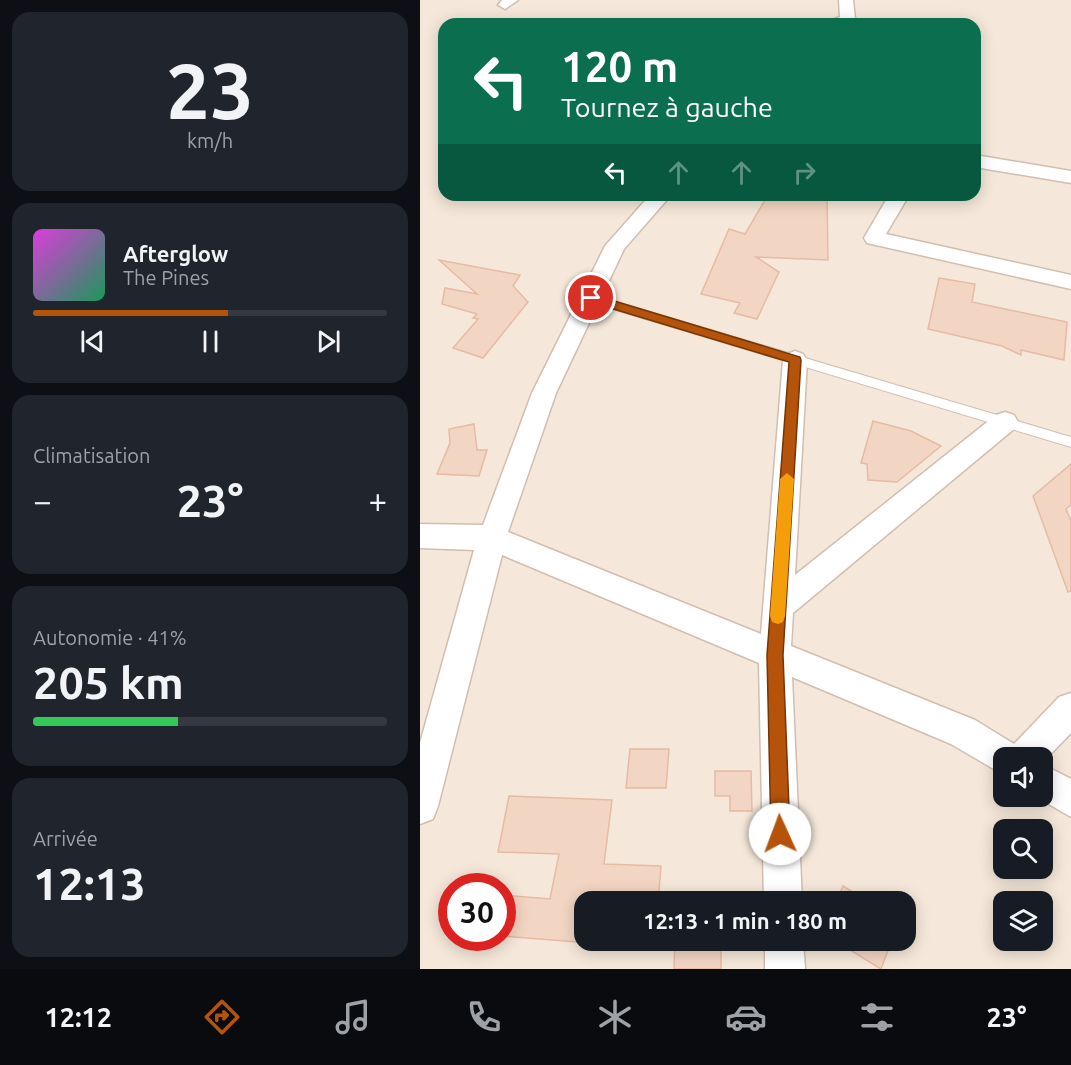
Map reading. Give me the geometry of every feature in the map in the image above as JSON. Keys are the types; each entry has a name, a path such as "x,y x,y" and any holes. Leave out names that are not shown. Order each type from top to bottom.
{"street":[{"path":"846,0 848,18"},
{"path":"981,161 1071,177"},
{"path":"420,806 492,538 544,393 615,246 656,201"},
{"path":"896,201 874,238 1071,282"},
{"path":"783,891 775,655 795,360"},
{"path":"778,607 1005,422"},
{"path":"420,536 492,538 963,732 993,751"},
{"path":"1035,747 1071,709"},
{"path":"1053,788 1071,799"},
{"path":"784,951 785,969"}],"lane":[{"path":"591,298 1071,442"}],"shaded area":[{"path":"420,0 1071,0 1071,969 420,969"}],"building":[{"path":"764,201 827,201 828,260 756,257 779,272 757,319 734,313 740,303 701,294 729,229 745,234"},
{"path":"439,260 520,275 513,286 528,302 483,358 453,348 478,319 473,318 477,314 442,304 445,288 477,294"},
{"path":"939,278 975,284 972,302 1067,322 1064,360 1021,350 1021,355 1002,346 928,329"},
{"path":"873,421 911,431 941,446 897,482 868,480 867,464 861,463"},
{"path":"474,424 477,450 487,450 479,476 437,474 450,443 449,429"},
{"path":"1071,464 1071,505 1066,509 1071,521 1071,591 1068,592 1033,496"},
{"path":"630,749 669,749 666,788 626,788"},
{"path":"715,771 751,771 752,811 730,811 730,796 715,796"},
{"path":"509,796 612,800 604,864 661,866 659,891 574,891 574,942 516,937 516,896 550,899 559,854 498,852"},
{"path":"843,886 851,891 841,891"},
{"path":"675,951 721,951 721,969 674,969"},
{"path":"852,951 888,951 881,969"}],"slow traffic":[{"path":"778,616 787,479"}],"route":[{"path":"591,298 795,360 775,655 780,834"}]}
